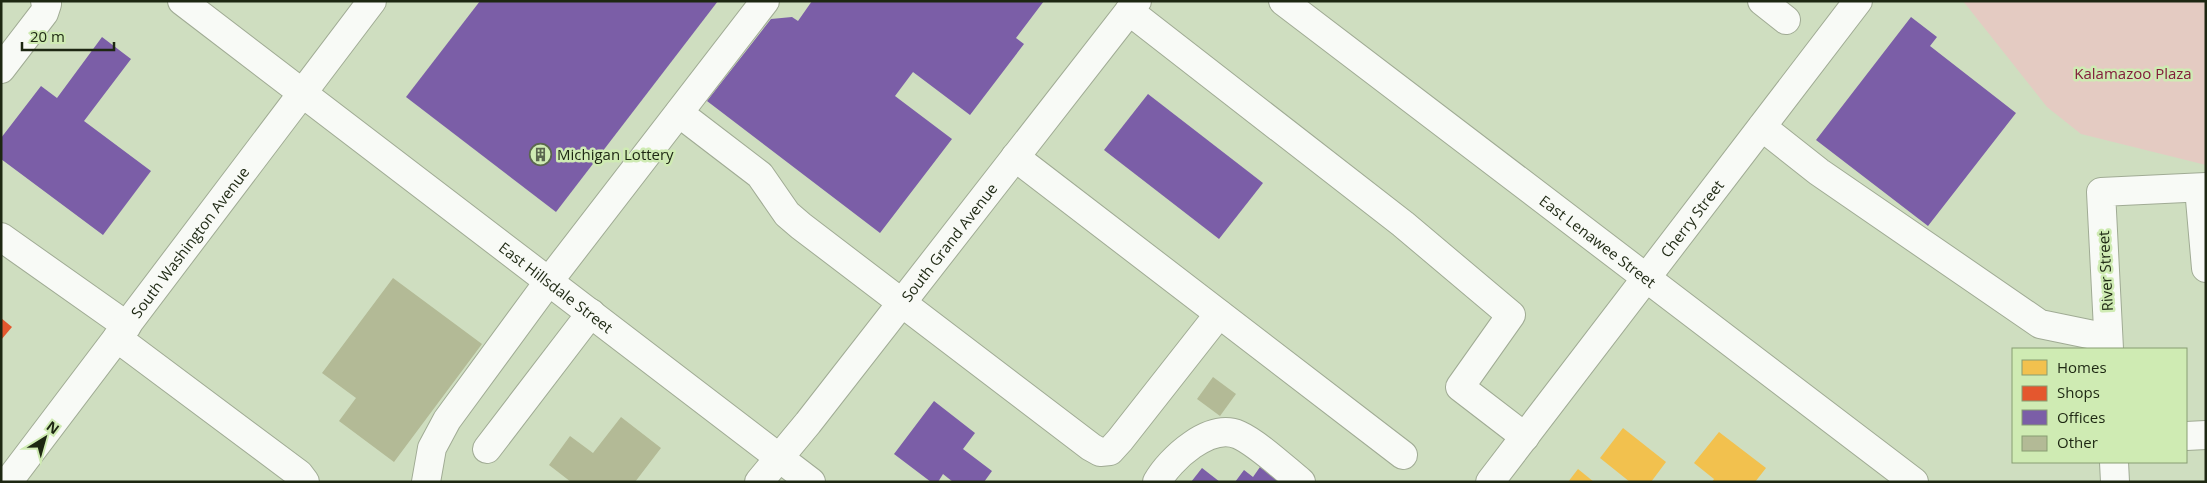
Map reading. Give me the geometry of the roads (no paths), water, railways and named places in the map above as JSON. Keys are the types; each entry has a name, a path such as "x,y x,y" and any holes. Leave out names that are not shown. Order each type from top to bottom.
{"street":[{"path":"1,69 44,13 47,4 45,1"},
{"name":"East Hillsdale Street","path":"182,1 810,482"},
{"name":"South Washington Avenue","path":"8,482 372,1"},
{"path":"426,482 432,448 439,432 549,281 765,1"},
{"name":"East Lenawee Street","path":"1282,1 1914,482"},
{"path":"1762,1 1786,20"},
{"name":"Cherry Street","path":"1490,482 1858,1"},
{"path":"1133,6 1403,224 1511,315 1460,386 1525,437"},
{"name":"South Grand Avenue","path":"760,482 1133,6"},
{"path":"679,112 760,175 787,214 801,226 900,303 1100,452 1110,451 1120,440 1219,314"},
{"path":"1762,127 1819,172 2040,324 2108,343"},
{"path":"1015,157 1403,455"},
{"path":"2203,188 2206,268"},
{"name":"River Street","path":"2108,343 2100,192 2203,188"},
{"path":"1,237 294,469 305,482"},
{"path":"487,449 591,313"},
{"path":"1157,482 1165,469 1197,441 1221,432 1238,435 1301,482"},
{"path":"2187,436 2206,435"},
{"path":"2114,463 2115,482"}],"place":[{"name":"Michigan Lottery","path":"541,154"}],"park label":[{"name":"Kalamazoo Plaza","path":"2133,73"}]}
